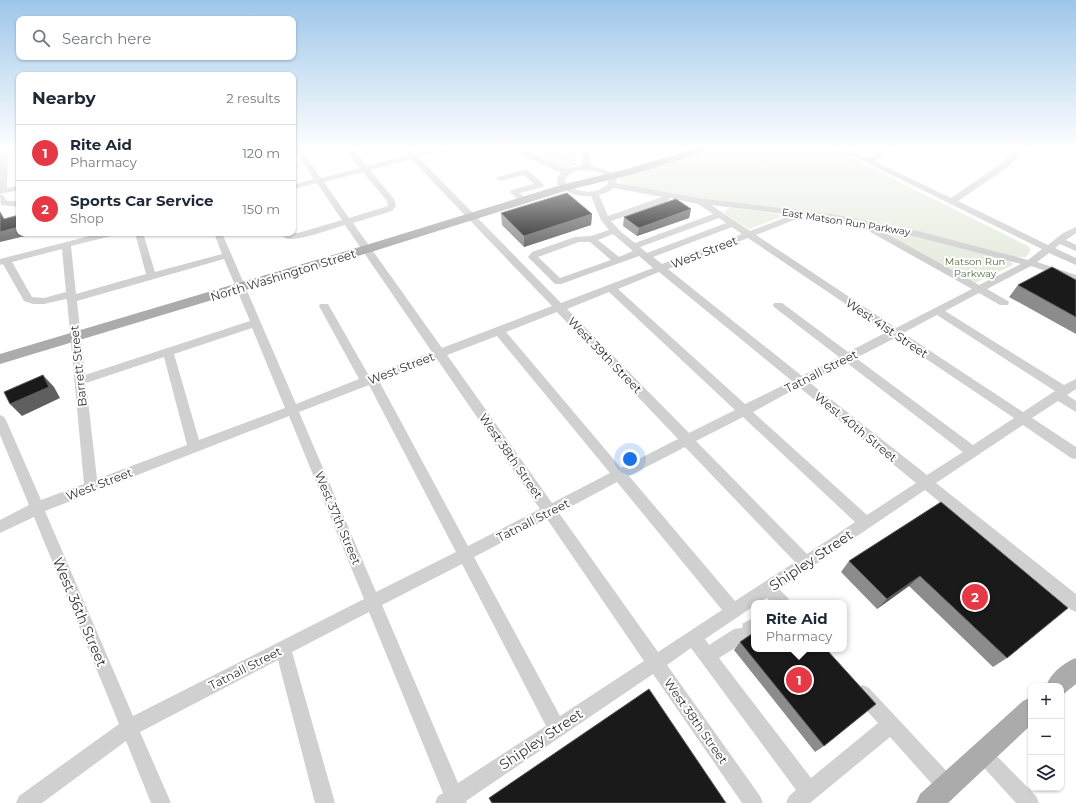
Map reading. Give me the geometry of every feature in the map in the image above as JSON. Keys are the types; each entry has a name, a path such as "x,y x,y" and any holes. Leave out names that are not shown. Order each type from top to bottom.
{"main road":[{"name":"North Washington Street","path":"0,359 367,249 572,185"},
{"path":"1060,683 1076,669"},
{"path":"929,803 1028,712"}],"street":[{"name":"West 38th Street","path":"323,185 753,803"},
{"path":"288,236 293,237 389,209 392,206 391,202 377,185"},
{"name":"West 39th Street","path":"441,185 806,563"},
{"path":"523,200 514,192 538,185"},
{"path":"564,187 578,192 594,193 605,190 607,185"},
{"name":"East Matson Run Parkway","path":"635,185 668,195 698,201 859,222 918,234 1030,263 1076,278"},
{"path":"918,185 1048,250 1076,262"},
{"path":"951,202 975,185"},
{"path":"16,189 1,194 4,203 16,204"},
{"name":"West 40th Street","path":"594,193 605,220 614,231 1076,604"},
{"path":"605,220 664,200 668,195"},
{"name":"West 41st Street","path":"698,201 1076,454"},
{"name":"West Street","path":"0,527 37,508 91,487 805,214"},
{"path":"614,231 592,239 578,239 535,254 533,257 558,282 640,252 675,232 719,215"},
{"path":"859,222 1004,304"},
{"path":"640,252 686,241 732,224"},
{"name":"Tatnall Street","path":"26,803 129,728 1030,263 1059,240 1076,230"},
{"path":"675,232 686,241"},
{"path":"100,236 3,261 28,299 32,301 71,297 228,255"},
{"path":"140,236 151,276"},
{"name":"West 37th Street","path":"219,236 373,602 452,801"},
{"path":"592,239 618,261"},
{"path":"1059,240 1076,248"},
{"name":"Barrett Street","path":"66,245 91,487"},
{"path":"1048,250 1076,266"},
{"path":"611,288 866,523"},
{"path":"778,305 973,452"},
{"path":"324,306 369,380 557,728"},
{"path":"938,311 1066,390 1076,406"},
{"path":"80,381 256,323"},
{"path":"499,331 733,611"},
{"path":"168,352 194,447"},
{"name":"Shipley Street","path":"452,801 557,728 1066,390"},
{"name":"West 36th Street","path":"0,420 161,803"},
{"path":"768,588 779,600"},
{"path":"707,656 748,630"},
{"path":"694,638 802,797 891,724"},
{"path":"283,649 325,803"},
{"path":"854,684 947,786"},
{"path":"982,753 1029,803"}],"green space":[{"path":"627,185 906,185 1028,246 1031,250 1026,257 1015,257 924,233 690,198"},
{"path":"732,208 778,214 781,217 749,229 724,213 727,209"},
{"name":"Matson Run Parkway","path":"885,230 919,237 1006,260 1011,262 1013,265 975,283 887,236"}],"building":[{"path":"567,193 592,214 524,236 501,213"},
{"path":"676,199 691,209 639,228 624,217"},
{"path":"0,212 4,219 16,216 16,228 0,232"},
{"path":"1052,267 1076,280 1076,317 1018,285"},
{"path":"43,375 49,387 10,404 4,392"},
{"path":"941,502 1068,608 1007,658 920,576 887,599 849,561"},
{"path":"751,634 751,652 829,652 876,704 824,746 740,642"},
{"path":"649,689 726,803 492,803 489,798"}],"place":[{"name":"Sports Car Service","path":"975,597"},
{"name":"Rite Aid","path":"799,680"}]}
